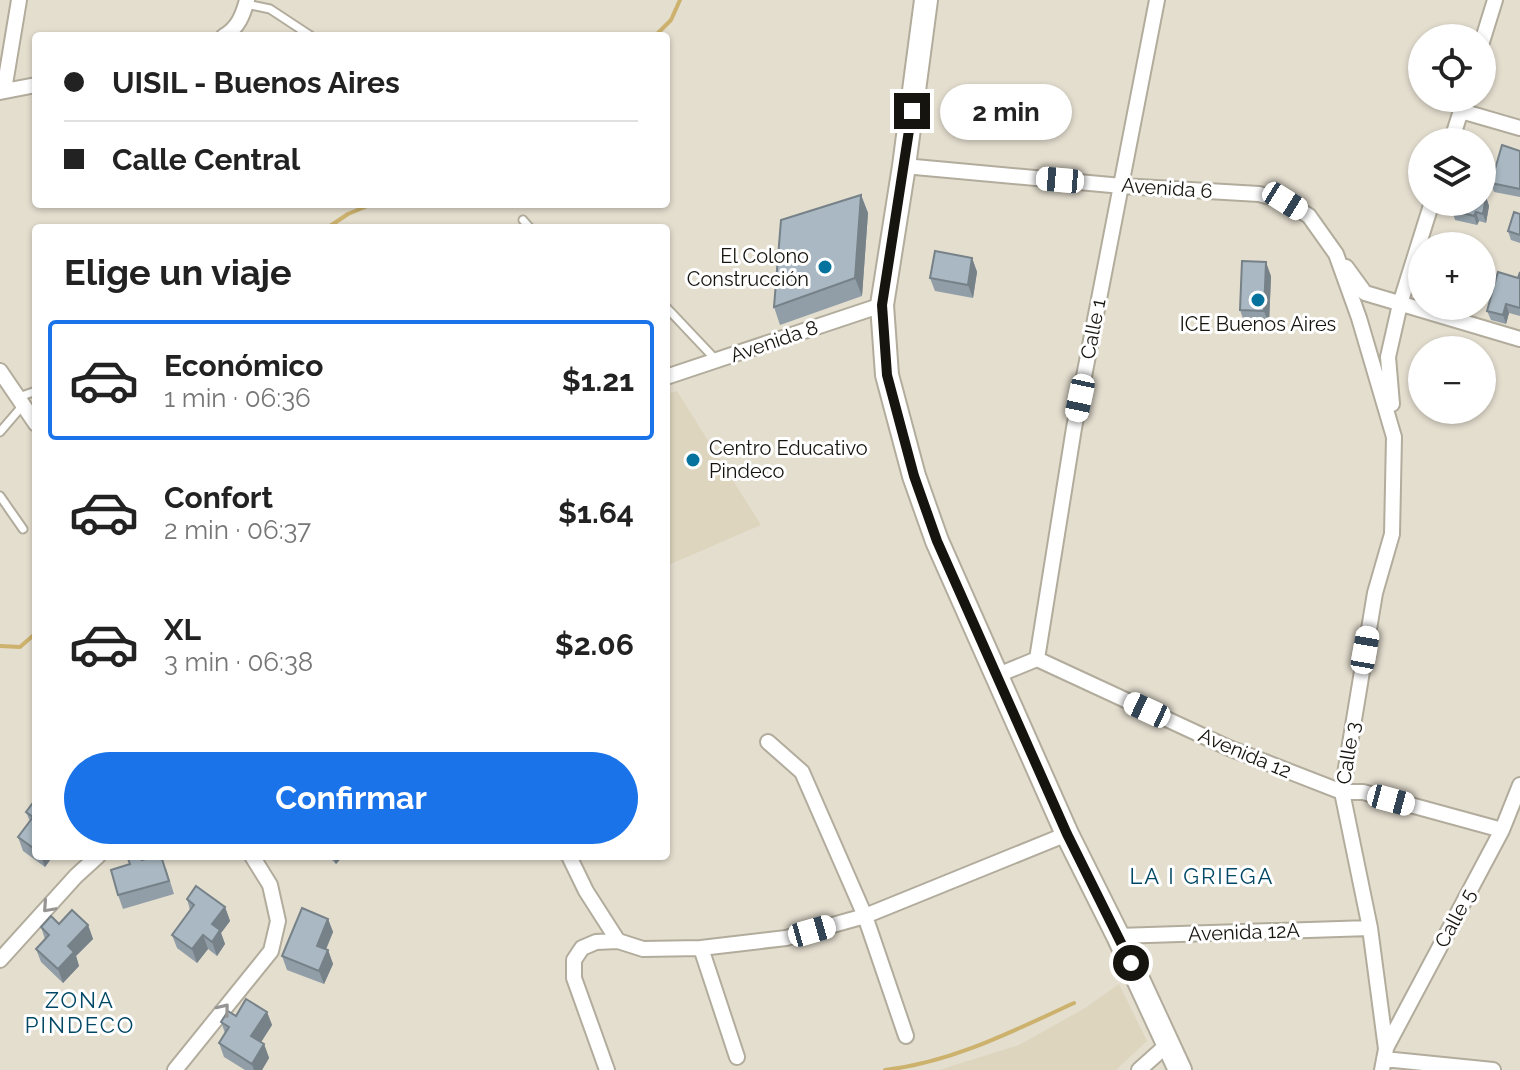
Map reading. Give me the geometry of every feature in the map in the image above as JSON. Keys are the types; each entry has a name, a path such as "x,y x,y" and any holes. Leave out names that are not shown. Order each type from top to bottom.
{"main road":[{"path":"926,0 882,305 887,375 914,476 937,541 1067,834 1180,1070"}],"street":[{"path":"19,0 2,91 32,86"},
{"name":"Calle 1","path":"1037,659 1074,428 1157,0"},
{"path":"1488,24 1495,0"},
{"path":"230,32 240,22 247,2"},
{"path":"1482,112 1520,128"},
{"name":"Avenida 6","path":"904,166 1122,186 1259,194 1285,201"},
{"name":"Calle 3","path":"1285,201 1309,216 1336,254 1363,331 1394,437"},
{"name":"Calle 3","path":"1384,1059 1370,928 1342,792 1375,593 1392,534 1394,437 1388,357 1400,304 1428,216"},
{"path":"1336,254 1365,293 1520,339"},
{"name":"Avenida 8","path":"670,376 882,305"},
{"path":"0,371 32,418"},
{"path":"998,675 1037,659"},
{"name":"Avenida 12","path":"1037,659 1229,748 1342,792 1363,792 1502,830"},
{"path":"768,742 802,772 865,916 906,1036"},
{"name":"Calle 5","path":"1384,1059 1502,830 1520,785"},
{"path":"607,1070 574,978 574,960 582,948 596,942 618,941 643,949 701,948 786,938 865,916 1067,834"},
{"path":"0,960 94,860"},
{"path":"175,1070 271,951 278,921 270,885 254,860"},
{"path":"571,860 586,891 618,941"},
{"name":"Avenida 12A","path":"1118,936 1370,928"},
{"path":"701,948 737,1057"},
{"path":"1139,1070 1168,1044"},
{"path":"1384,1059 1493,1070"}],"lane":[{"path":"247,2 270,9 305,32"},
{"path":"523,220 526,224"},
{"path":"670,311 717,361"},
{"path":"0,432 21,401 32,394"},
{"path":"0,496 23,529"}],"shaded area":[{"name":"Centro Educativo Pindeco","path":"677,391 761,525 670,564 670,393"},
{"path":"1119,984 1147,1041 1116,1070 939,1070 1019,1045 1085,1008"}],"building":[{"path":"1502,145 1520,151 1520,189 1496,184 1496,166"},
{"name":"El Colono Construcción","path":"861,195 855,278 774,307 781,220"},
{"path":"1514,212 1520,214 1520,235 1508,231"},
{"path":"935,251 972,258 968,285 930,278"},
{"path":"1242,261 1266,262 1264,311 1240,310"},
{"path":"1498,272 1518,278 1520,272 1520,308 1506,304 1503,315 1496,313"},
{"path":"32,818 32,847 18,837"},
{"path":"128,860 162,860 169,881 118,895 111,870 130,864"},
{"path":"196,886 225,907 212,924 220,930 212,942 203,935 192,949 172,935 194,905 187,899"},
{"path":"302,908 328,919 317,946 328,950 319,971 282,956"},
{"path":"72,910 88,925 68,946 74,952 58,969 36,949 49,935 41,927 51,916 59,924"},
{"path":"246,999 267,1012 251,1036 264,1044 252,1064 219,1043 229,1027 221,1022 228,1011 236,1016"}],"waterway":[{"path":"659,32 671,20 680,0"},
{"path":"333,224 362,208"},
{"path":"0,646 20,647 32,636"},
{"path":"885,1070 959,1053 1074,1003"}],"place":[{"name":"El Colono Construcción","path":"825,267"},
{"name":"ICE Buenos Aires","path":"1258,300"},
{"name":"Centro Educativo Pindeco","path":"693,460"}],"district":[{"name":"LA I GRIEGA","path":"1202,876"},
{"name":"ZONA PINDECO","path":"80,1012"}],"route":[{"path":"912,111 882,305 887,375 914,476 937,541 1067,834 1131,963"}]}
